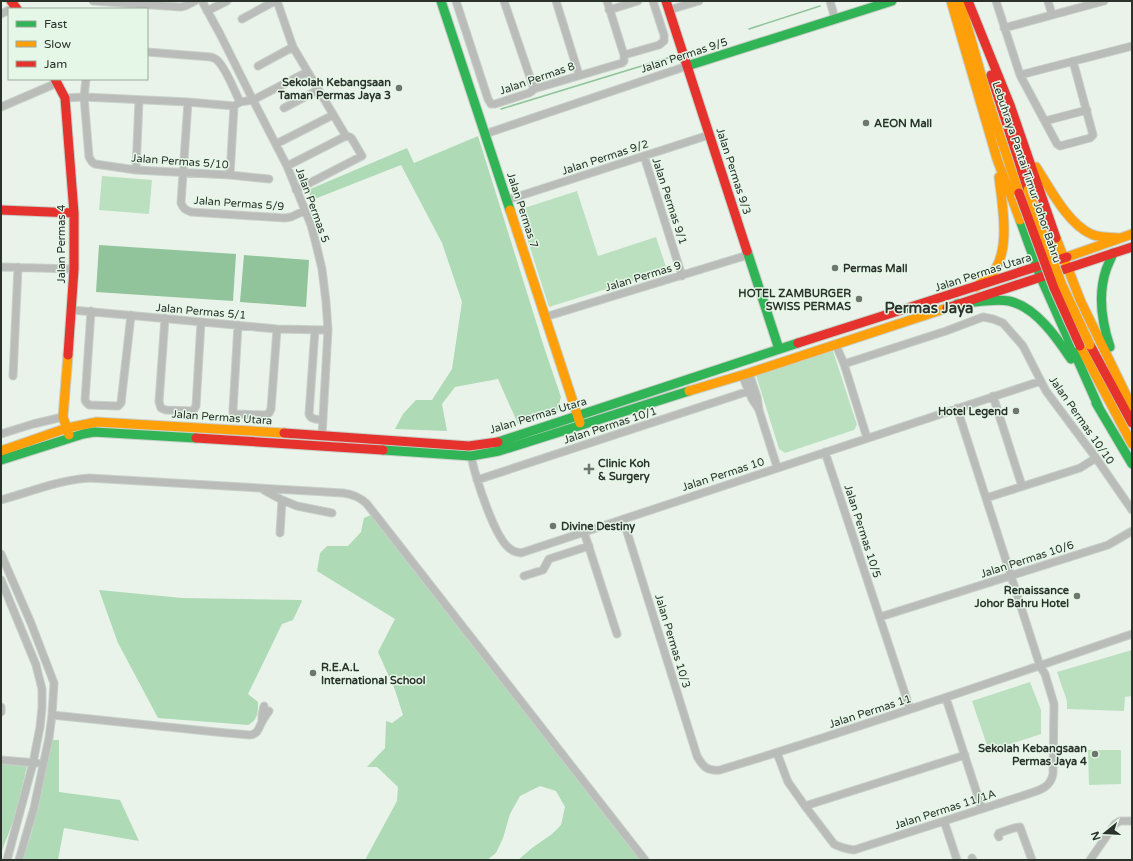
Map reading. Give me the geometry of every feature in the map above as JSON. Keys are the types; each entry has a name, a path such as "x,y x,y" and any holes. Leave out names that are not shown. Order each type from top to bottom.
{"main road":[{"name":"Jalan Permas 7","path":"441,1 581,426"},
{"name":"Jalan Permas 9/5","path":"687,66 892,1"},
{"path":"951,1 997,158 1026,238 1041,278 1100,410"},
{"name":"Lebuhraya Pantai Timur Johor Bahru","path":"960,1 990,106 1024,192 1090,345 1132,423"},
{"path":"968,1 1010,105 1063,258 1079,296 1132,407"},
{"name":"Lebuhraya Pantai Timur Johor Bahru","path":"968,1 1054,288 1080,346 1132,444"},
{"path":"976,1 1007,89 1010,105"},
{"name":"Jalan Permas 9/3","path":"668,5 779,349"},
{"name":"Jalan Permas 4","path":"56,81 65,98 74,213 72,310 64,414 70,438"},
{"path":"1026,153 1065,211 1076,224 1093,235 1119,238"},
{"path":"976,287 990,277 998,265 1002,253 1004,230 997,158"},
{"path":"1,210 74,213"},
{"path":"1026,238 1041,240 1048,235 1052,229"},
{"name":"Jalan Permas Utara","path":"1,451 67,428 97,422 234,429 469,446 498,442 779,349 1037,267 1132,234"},
{"name":"Jalan Permas Utara","path":"1,460 94,432 471,456 500,452 836,345 1132,247"},
{"path":"1113,254 1105,272 1102,302 1106,335 1125,392"},
{"path":"1054,308 1055,298 1060,291 1069,291 1079,296"},
{"path":"957,304 1009,301 1021,304 1030,311 1047,328 1070,358 1132,464"},
{"path":"658,389 657,396 663,399"},
{"path":"64,414 77,426"}],"street":[{"path":"92,1 181,7 191,2"},
{"name":"Jalan Permas 5","path":"202,1 287,166 316,244 322,269 328,330 322,436"},
{"path":"208,11 227,1"},
{"path":"242,19 276,1 293,47 307,72 346,136 352,139 363,155 296,190"},
{"name":"Jalan Permas 8","path":"456,1 488,99 491,104 529,93 534,89 609,67 624,58 659,45 664,41 664,35 653,1"},
{"path":"504,1 534,89"},
{"path":"556,1 579,75"},
{"path":"607,1 624,58"},
{"path":"610,10 638,1"},
{"path":"668,5 699,1"},
{"path":"830,1 835,19"},
{"path":"996,1 1020,75 1057,144 1060,146 1093,136 1073,61"},
{"path":"1048,1 1052,15"},
{"path":"1004,28 1101,1"},
{"path":"1020,75 1132,46"},
{"path":"258,66 293,47"},
{"path":"148,52 211,57 218,61 237,104 230,175"},
{"name":"Jalan Permas 9/5","path":"485,134 687,66"},
{"path":"65,98 84,97 237,104 253,100 307,72"},
{"path":"84,97 86,80"},
{"path":"1,107 56,81"},
{"path":"284,108 318,90"},
{"name":"Jalan Permas 5/10","path":"84,97 89,158 95,164 100,166 136,170 230,175 269,179"},
{"path":"136,170 140,100"},
{"path":"183,172 188,102"},
{"path":"1045,121 1087,110"},
{"path":"276,144 333,115"},
{"name":"Jalan Permas 9/2","path":"507,200 709,135"},
{"path":"287,166 346,136"},
{"name":"Jalan Permas 9/1","path":"644,156 682,276"},
{"name":"Jalan Permas 5/9","path":"183,172 181,203 186,211 285,218 304,211"},
{"name":"Jalan Permas 9","path":"545,317 748,255"},
{"path":"1,267 74,269"},
{"path":"13,376 18,267"},
{"name":"Jalan Permas 5/1","path":"72,310 277,329 328,330"},
{"path":"91,311 85,400 89,405 118,406 121,403 131,315"},
{"name":"Jalan Permas 10/10","path":"844,364 940,333 983,317 993,319 1003,324 1023,346 1046,391 1096,458 1132,510"},
{"path":"165,318 159,402 161,408 166,410 193,411 196,406 201,322"},
{"path":"238,325 234,413 265,416 269,413 271,409 277,329"},
{"path":"315,330 309,414 312,419 323,420"},
{"path":"836,345 844,364 868,438"},
{"path":"746,374 749,391 759,410"},
{"path":"746,374 758,397 759,410 777,467"},
{"name":"Jalan Permas 10","path":"471,456 477,480 491,518 504,543 512,550 521,553 777,467 1041,381"},
{"name":"Jalan Permas 10/1","path":"477,480 749,391"},
{"path":"993,396 1022,486"},
{"path":"957,408 1040,666"},
{"path":"1,434 64,414"},
{"name":"Jalan Permas 10/5","path":"825,452 910,709"},
{"path":"986,498 1080,468 1096,458"},
{"path":"1,500 52,484 89,478 350,494 362,499 644,860"},
{"path":"260,488 297,506 332,513"},
{"path":"280,533 282,500"},
{"name":"Jalan Permas 10/3","path":"622,519 697,756 706,768"},
{"name":"Jalan Permas 10/6","path":"880,617 1108,545 1132,531"},
{"path":"584,532 617,634"},
{"path":"524,576 543,570 549,558 589,546"},
{"path":"1,554 31,623 54,683 49,738 34,808 19,860"},
{"path":"1,580 36,665 42,689 40,721 33,763 7,860"},
{"name":"Jalan Permas 11","path":"706,768 711,771 720,770 777,753 946,698 1132,634"},
{"name":"Jalan Permas 11/1A","path":"777,753 788,782 805,806 834,844 849,850 854,850 982,809 1041,789 1050,784 1053,774 1054,704 1045,674 1040,666"},
{"path":"946,698 982,809"},
{"path":"1,707 1,712"},
{"path":"52,715 250,735 257,732 267,708"},
{"path":"765,756 776,760 781,764 783,757 790,748"},
{"path":"805,806 965,755"},
{"path":"1,760 43,764"},
{"path":"944,821 957,860"},
{"path":"1090,860 1115,824 1132,821"},
{"path":"998,837 999,833 1020,827 1032,860"}],"shaded area":[{"path":"478,136 561,397 557,412 518,424 498,379 455,387 442,404 447,431 395,429 403,414 416,400 432,400 452,369 462,302 442,243 401,165 312,200 308,190 407,148 414,163"},
{"path":"102,176 152,180 149,214 99,210"},
{"path":"577,191 598,256 656,237 667,270 549,307 518,210"},
{"path":"99,245 236,254 233,301 96,292"},
{"path":"244,255 309,260 306,307 240,302"},
{"path":"830,349 833,351 857,425 854,430 785,453 779,449 756,375"},
{"path":"373,514 641,860 518,860 552,834 561,825 565,807 556,791 540,786 520,796 510,814 503,838 496,853 487,860 365,860 397,801 398,787 377,767 367,767 385,748 386,721 392,723 403,715 395,690 378,652 395,619 317,571 320,553 327,546 348,546 361,532 364,518"},
{"path":"99,590 182,598 302,601 293,620 282,624 248,694 258,702 256,718 248,725 158,718 118,643"},
{"path":"1132,650 1132,696 1125,697 1124,711 1067,709 1067,701 1057,672"},
{"path":"1030,682 1041,710 1041,734 989,751 972,701"},
{"path":"52,740 59,740 59,792 120,800 139,841 64,828 58,860 23,860 32,831"},
{"path":"1088,750 1121,750 1121,784 1089,785"},
{"path":"1,763 27,766 16,814 1,853"}],"waterway":[{"path":"749,29 820,6"},
{"path":"501,109 671,57"}],"traffic: fast":[{"path":"441,1 510,210"},
{"path":"687,66 892,1"},
{"path":"1020,220 1041,278 1100,410"},
{"path":"747,251 779,349"},
{"path":"1110,347 1103,318 1102,289 1107,268 1113,253"},
{"path":"957,304 997,300 1019,304 1037,316 1045,324 1071,359"},
{"path":"498,442 798,343"},
{"path":"383,450 471,456 499,451 689,391"},
{"path":"1096,403 1132,464"},
{"path":"1,460 83,434 94,432 196,438"}],"traffic: slow":[{"path":"951,1 997,159 1020,220"},
{"path":"960,1 990,106 1019,193"},
{"path":"1036,167 1067,214 1082,229 1097,236 1119,238"},
{"path":"976,287 994,271 1003,247 1004,223 999,177"},
{"path":"1028,190 1062,285 1090,345"},
{"path":"510,210 580,423"},
{"path":"1067,257 1132,234"},
{"path":"1056,238 1081,302 1132,407"},
{"path":"689,391 749,373 947,308"},
{"path":"1080,346 1132,444"},
{"path":"68,355 63,417 69,435"},
{"path":"1,451 67,428 97,422 284,433"}],"traffic: jam":[{"path":"11,1 16,8"},
{"path":"666,1 747,251"},
{"path":"968,1 1010,105 1056,238"},
{"path":"991,75 1028,190"},
{"path":"56,80 65,98 74,213 74,269 68,355"},
{"path":"1019,193 1054,288 1080,346"},
{"path":"1,210 74,213"},
{"path":"947,308 1132,247"},
{"path":"798,343 1067,257"},
{"path":"1090,345 1132,423"},
{"path":"284,433 469,446 498,442"},
{"path":"196,438 383,450"}],"place":[{"name":"Sekolah Kebangsaan Taman Permas Jaya 3","path":"399,88"},
{"name":"AEON Mall","path":"866,123"},
{"name":"Permas Mall","path":"835,268"},
{"name":"HOTEL ZAMBURGER SWISS PERMAS","path":"859,299"},
{"name":"Hotel Legend","path":"1016,411"},
{"name":"Clinic Koh & Surgery","path":"589,469"},
{"name":"Divine Destiny","path":"553,526"},
{"name":"Renaissance Johor Bahru Hotel","path":"1077,596"},
{"name":"R.E.A.L International School","path":"313,673"},
{"name":"Sekolah Kebangsaan Permas Jaya 4","path":"1095,754"}],"district":[{"name":"Permas Jaya","path":"929,308"}]}
